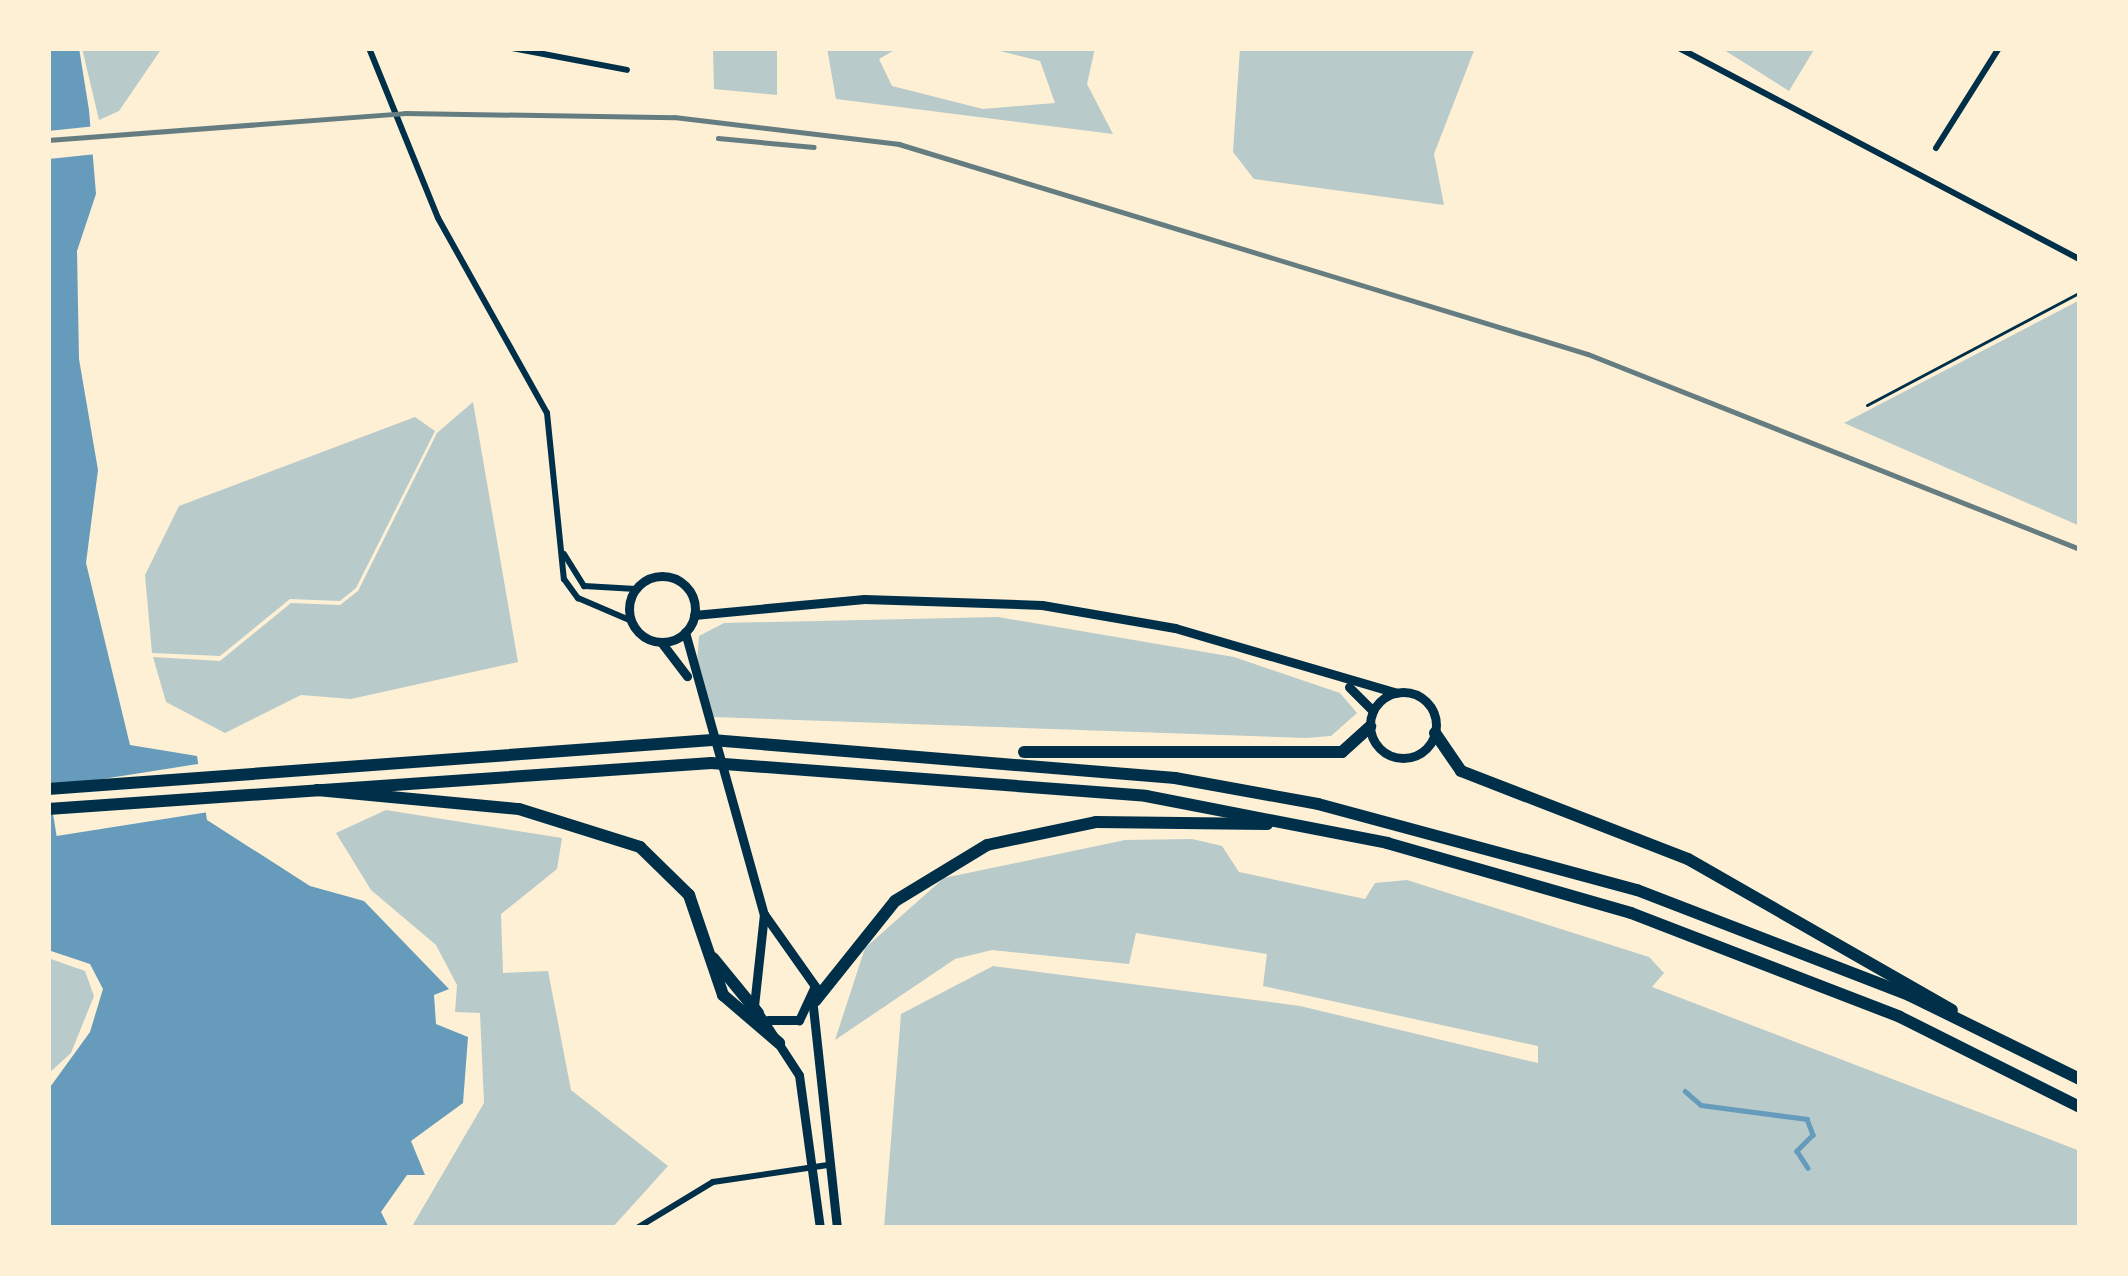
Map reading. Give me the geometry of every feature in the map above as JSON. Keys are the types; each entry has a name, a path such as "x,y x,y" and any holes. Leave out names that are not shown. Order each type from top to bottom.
{"highway":[{"path":"48,788 712,740 974,754 1342,752 1370,727"},
{"path":"1435,733 1461,772 1758,893 1977,1029"},
{"path":"974,754 1298,800 1485,844 1767,936 2080,1079"},
{"path":"48,809 607,765 802,765 1060,785 1311,826 1697,935 2080,1106"},
{"path":"309,787 519,809 619,837 681,882 723,995 778,1043"},
{"path":"814,1004 895,901 1010,836 1129,820 1311,826"},
{"path":"710,952 761,1016"}],"street":[{"path":"369,48 438,218 547,413 570,590 660,641 694,690"},
{"path":"512,48 627,70"},
{"path":"1679,48 2080,259"},
{"path":"1936,148 1999,48"},
{"path":"561,545 584,586 636,590 665,576 692,596 722,606"},
{"path":"632,621 636,590"},
{"path":"692,596 694,615 685,632 694,690 764,914 761,1016 800,1076 820,1228"},
{"path":"694,615 722,606 1042,605 1175,628 1328,676 1423,699 1435,733 1400,758 1370,727 1373,711 1397,693"},
{"path":"660,641 685,632"},
{"path":"1328,676 1373,711"},
{"path":"764,914 813,977 837,1228"},
{"path":"761,1016 791,1023 814,1004"},
{"path":"637,1228 713,1182 832,1165"}],"path":[{"path":"1867,405 2080,292"}],"shaded area":[{"path":"82,48 162,48 119,111 99,120"},
{"path":"713,48 777,48 777,95 714,89"},
{"path":"827,48 898,48 879,59 892,86 983,109 1055,103 1040,61 988,48 1095,48 1087,84 1113,134 836,99"},
{"path":"1240,48 1475,48 1434,154 1444,205 1254,179 1233,152"},
{"path":"1721,48 1815,48 1789,91"},
{"path":"2080,300 2080,526 1844,423"},
{"path":"473,402 518,662 351,699 301,695 225,733 166,702 153,657 220,661 291,603 340,605 358,591 437,433"},
{"path":"415,417 435,431 356,588 340,601 290,599 220,656 152,653 145,575 179,506"},
{"path":"998,617 1234,657 1340,693 1357,713 1331,736 1307,738 713,717 697,665 699,636 724,623"},
{"path":"386,810 562,838 557,869 501,914 503,973 548,971 571,1090 668,1166 612,1228 411,1228 484,1103 480,1013 455,1012 457,985 436,945 371,890 336,833"},
{"path":"1192,839 1222,846 1239,872 1365,899 1375,883 1407,880 1649,957 1664,973 1652,987 2080,1151 2080,1228 884,1228 901,1014 993,966 1300,1006 1538,1063 1538,1046 1263,986 1267,954 1136,933 1129,964 992,950 955,959 835,1040 865,948 944,878 1125,840"},
{"path":"48,958 85,971 94,996 71,1053 48,1074"}],"water":[{"path":"48,48 79,48 89,110 96,194 77,251 79,359 98,470 86,563 130,745 197,756 207,820 310,886 364,901 449,989 434,995 436,1024 468,1037 463,1103 411,1141 425,1175 407,1175 381,1212 389,1228 48,1228 48,1090 90,1032 103,989 90,964 48,950"}],"pier":[{"path":"96,126 99,154 51,159 48,131"},
{"path":"204,763 212,811 57,836 49,788"}],"waterway":[{"path":"1685,1091 1701,1105 1807,1119 1813,1135 1797,1151 1808,1168"}],"railway":[{"path":"48,140 405,113 674,117 899,144 1588,354 2080,549"},
{"path":"718,138 814,147"}]}
